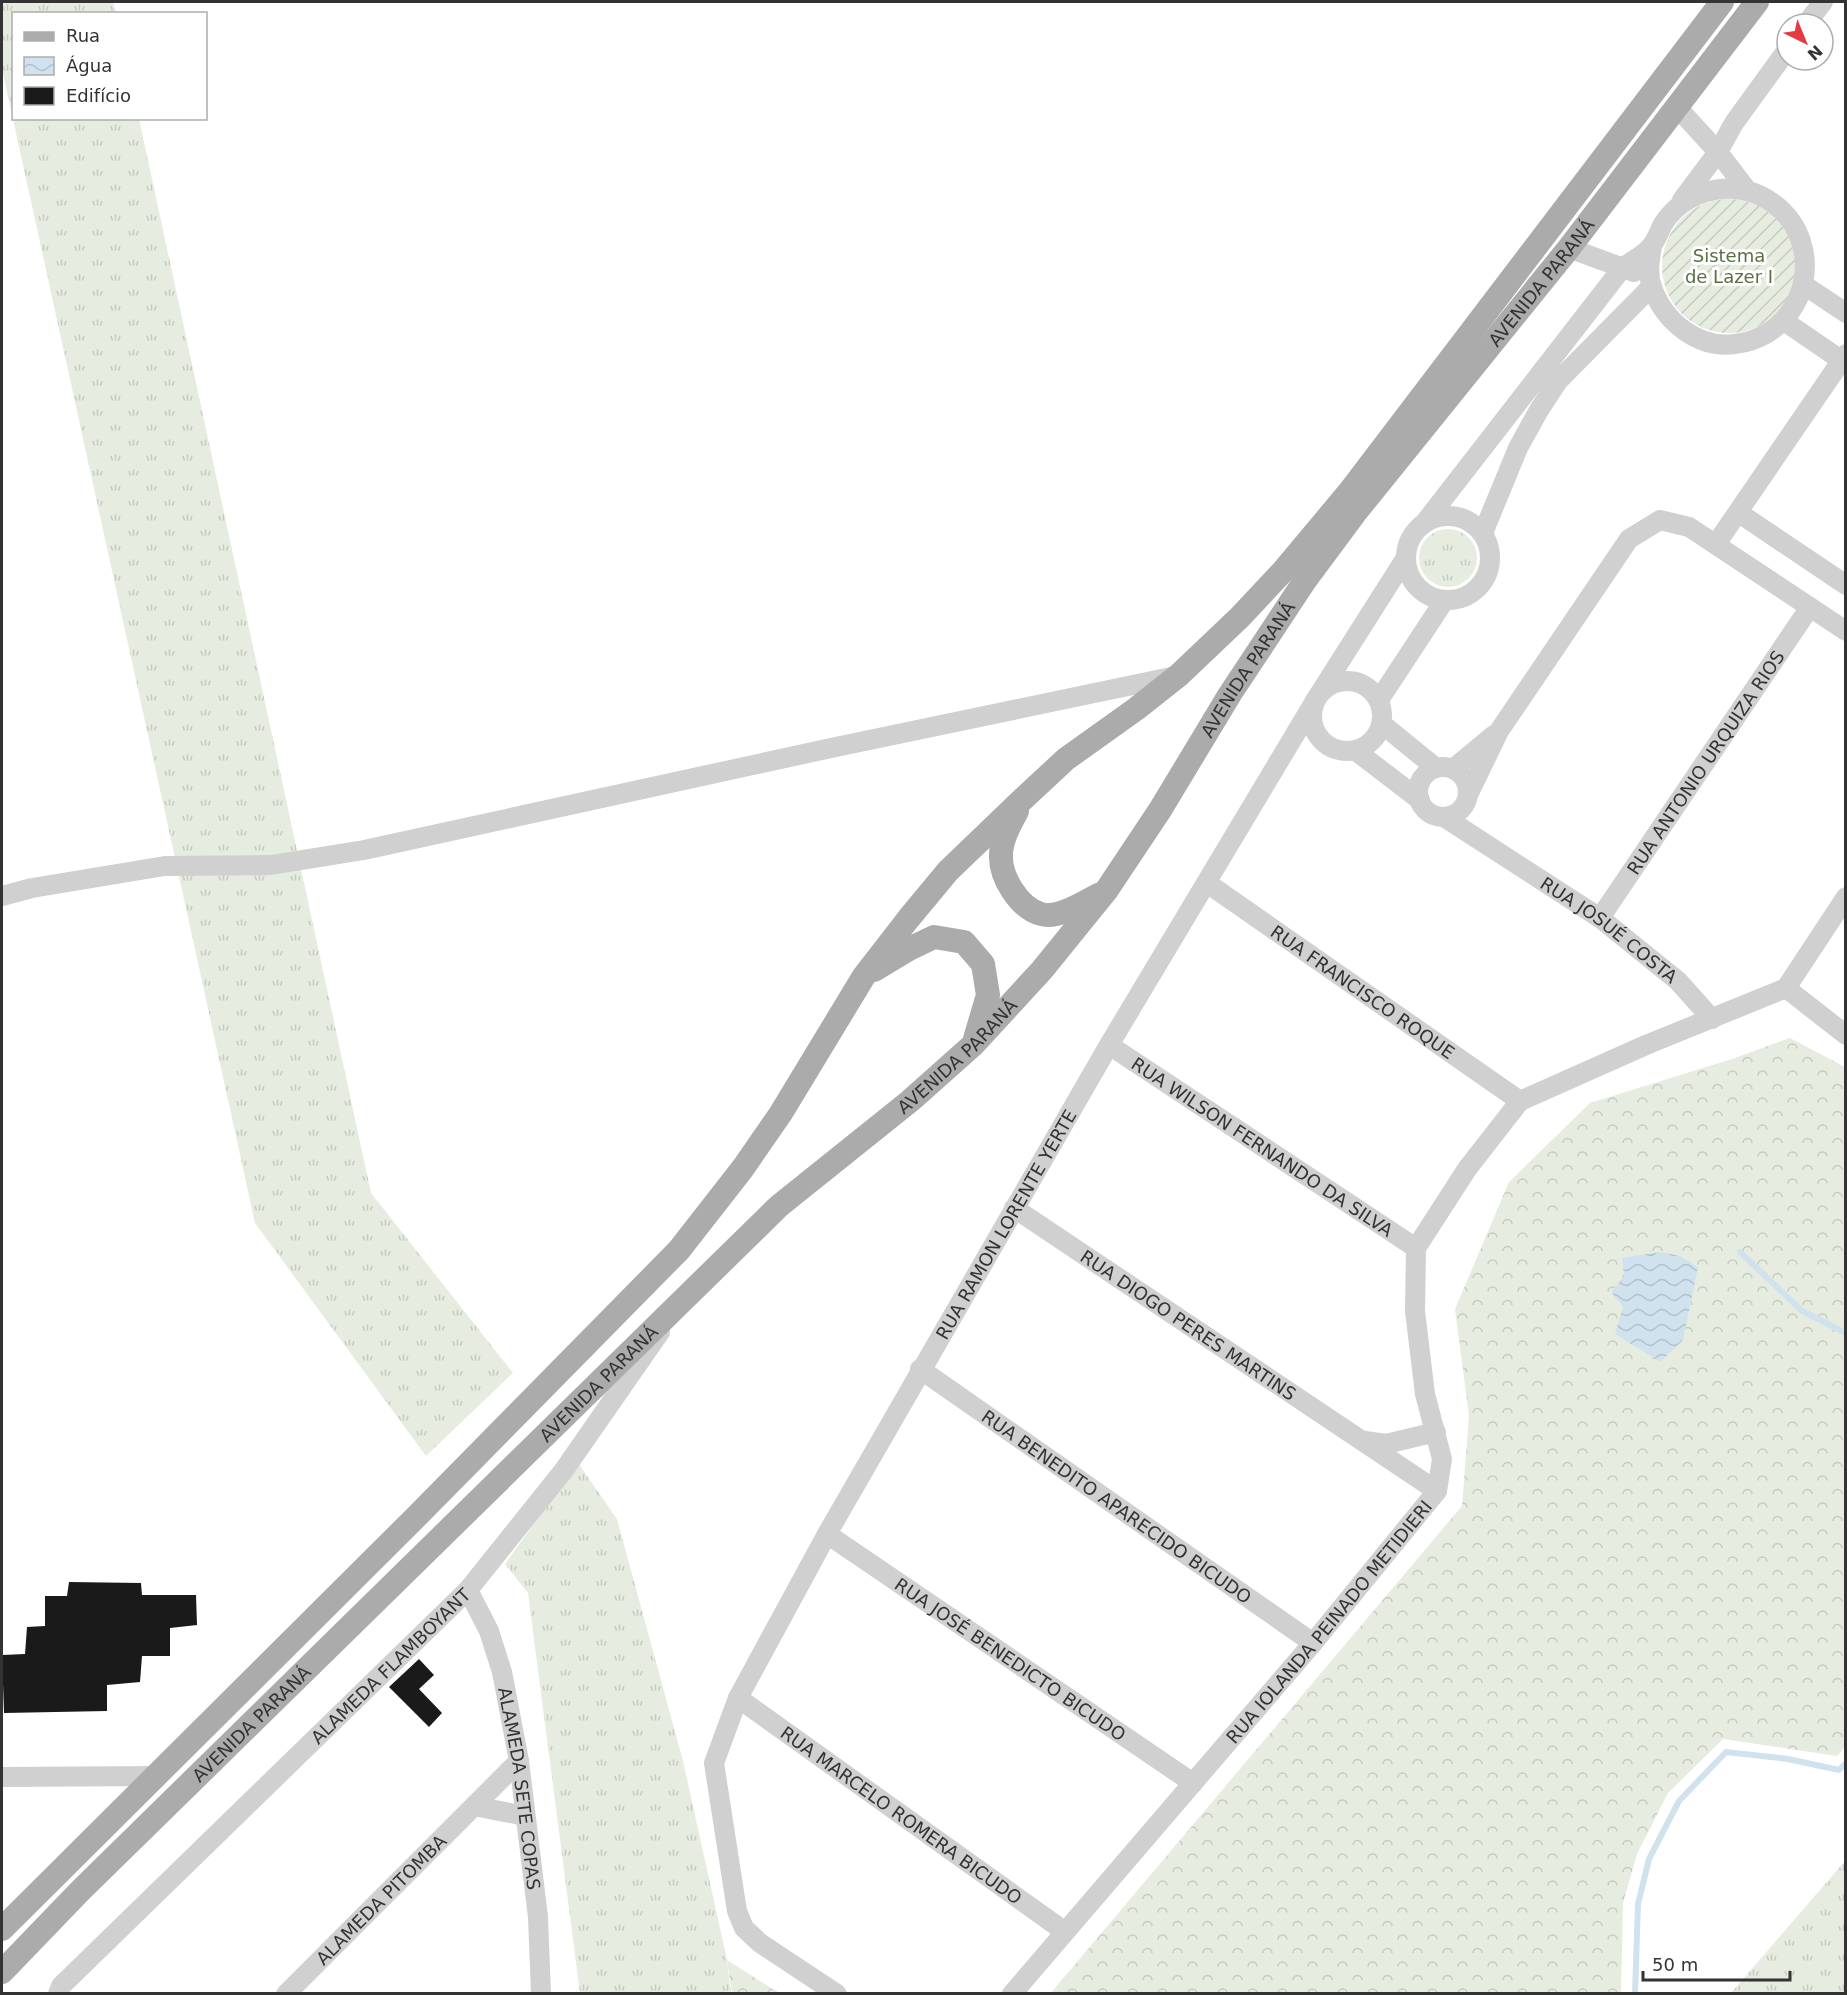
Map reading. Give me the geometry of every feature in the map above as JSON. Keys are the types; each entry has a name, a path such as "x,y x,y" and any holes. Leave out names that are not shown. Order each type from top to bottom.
{"main road":[{"name":"AVENIDA PARANÁ","path":"2,1929 415,1518 679,1250 743,1168 781,1113 864,976 948,871 1066,759 1179,675 1240,617 1284,570 1350,491 1722,2"},
{"name":"AVENIDA PARANÁ","path":"2,1972 72,1899 779,1206 910,1101 974,1044 1042,970 1106,891 1160,810 1230,694 1306,579 1355,513 1569,248 1757,2"},
{"path":"1023,798 1008,827 1001,855 1006,880 1021,902 1042,914 1066,912 1106,891"},
{"path":"864,976 934,937 964,942 983,964 988,995 974,1044"}],"street":[{"path":"1679,205 1707,191 1723,188 1747,190 1770,200 1788,216 1801,237 1806,261 1804,285 1784,321 1761,337 1735,344 1707,342 1683,331 1663,311 1651,283 1649,262 1652,246 1663,224 1718,152 1734,123 1775,67"},
{"path":"1676,106 1718,152 1747,190"},
{"path":"1426,521 1438,516 1450,515 1474,524 1483,533 1489,546 1488,573 1481,585 1470,594 1457,600 1444,601 1426,595 1412,582 1407,571 1405,559 1408,544 1415,531 1426,521 1623,267 1652,246"},
{"path":"1569,248 1623,267 1651,283"},
{"path":"1483,533 1518,448 1558,381 1651,283"},
{"path":"1804,285 1845,313"},
{"path":"1716,544 1844,358 1784,321"},
{"path":"1739,513 1845,585"},
{"path":"1356,751 1420,800 1429,813 1444,817 1459,811 1498,731 1629,539 1660,520 1689,527 1845,631"},
{"name":"RUA RAMON LORENTE YERTE","path":"837,1994 760,1943 744,1928 737,1911 714,1763 738,1698 827,1534 1014,1208 1318,696 1405,559"},
{"path":"1379,700 1444,601"},
{"name":"RUA ANTONIO URQUIZA RIOS","path":"1600,918 1810,607"},
{"path":"2,896 32,888 165,866 271,865 364,850 518,815 1179,675"},
{"path":"1349,681 1361,684 1379,700 1382,724 1372,741 1365,747 1356,751 1344,752 1332,749 1315,733 1311,714 1318,696 1326,687 1337,682 1349,681"},
{"path":"1382,724 1444,768 1465,779 1466,800"},
{"path":"1420,800 1418,793 1423,778 1444,768 1498,731"},
{"name":"RUA JOSUÉ COSTA","path":"1466,800 1497,850"},
{"name":"RUA JOSUÉ COSTA","path":"1444,817 1600,918 1678,981 1712,1019"},
{"name":"RUA FRANCISCO ROQUE","path":"1207,883 1520,1101"},
{"path":"1416,1248 1467,1169 1520,1101 1646,1045 1786,988 1845,897"},
{"path":"1786,988 1845,1035"},
{"name":"RUA WILSON FERNANDO DA SILVA","path":"1109,1046 1416,1248"},
{"name":"RUA DIOGO PERES MARTINS","path":"1014,1208 1437,1491"},
{"name":"RUA IOLANDA PEINADO METIDIERI","path":"1012,1994 1313,1642 1437,1491 1442,1459 1425,1395 1415,1311 1416,1248"},
{"name":"ALAMEDA FLAMBOYANT","path":"58,1994 61,1986 468,1590 564,1470 682,1302"},
{"name":"RUA BENEDITO APARECIDO BICUDO","path":"920,1369 1313,1642"},
{"path":"1406,1440 1424,1416 1425,1395"},
{"name":"RUA DIOGO PERES MARTINS","path":"1362,1440 1386,1444 1436,1432"},
{"name":"RUA JOSÉ BENEDICTO BICUDO","path":"827,1534 1193,1783"},
{"name":"ALAMEDA SETE COPAS","path":"468,1590 489,1632 501,1672 519,1761 538,1917 540,1994"},
{"name":"RUA MARCELO ROMERA BICUDO","path":"738,1698 1064,1931"},
{"name":"ALAMEDA PITOMBA","path":"286,1994 519,1761"},
{"path":"2,1777 157,1776"},
{"path":"474,1806 525,1816"}],"green space":[{"path":"2,2 113,2 116,12 12,12 12,115 2,69"},
{"path":"13,120 139,120 371,1193 513,1373 426,1456 255,1223"},
{"name":"Sistema de Lazer I","path":"1729,199 1755,204 1776,219 1791,240 1796,266 1791,292 1776,313 1755,328 1729,333 1703,328 1682,313 1667,292 1662,266 1667,240 1682,219 1703,204"},
{"path":"1448,529 1459,531 1472,542 1477,558 1475,569 1464,582 1448,587 1437,585 1424,574 1419,558 1421,547 1432,534"},
{"path":"1790,1038 1845,1067 1845,1747 1837,1756 1723,1739 1668,1793 1637,1854 1623,1903 1621,1993 1050,1994 1462,1506 1469,1416 1455,1309 1509,1182 1590,1103 1732,1059"},
{"path":"578,1463 617,1519 683,1761 727,1960 731,1993 580,1993 528,1593 505,1564"},
{"path":"1845,1861 1845,1993 1731,1993"},
{"path":"727,1960 779,1993 732,1993"}],"water":[{"path":"1660,1252 1680,1256 1698,1267 1683,1340 1660,1362 1615,1334 1623,1307 1611,1292 1624,1276 1622,1258"}],"building":[{"path":"69,1582 141,1583 142,1595 196,1595 197,1625 170,1628 170,1656 142,1656 140,1682 107,1685 107,1711 4,1713 2,1655 25,1654 27,1627 45,1626 45,1596 67,1596"},
{"path":"419,1659 434,1675 419,1689 442,1713 429,1727 389,1687"}],"waterway":[{"path":"1740,1252 1802,1311 1846,1333"},
{"path":"1635,1994 1638,1904 1649,1859 1679,1801 1726,1752 1788,1759 1839,1770 1846,1763"}]}
